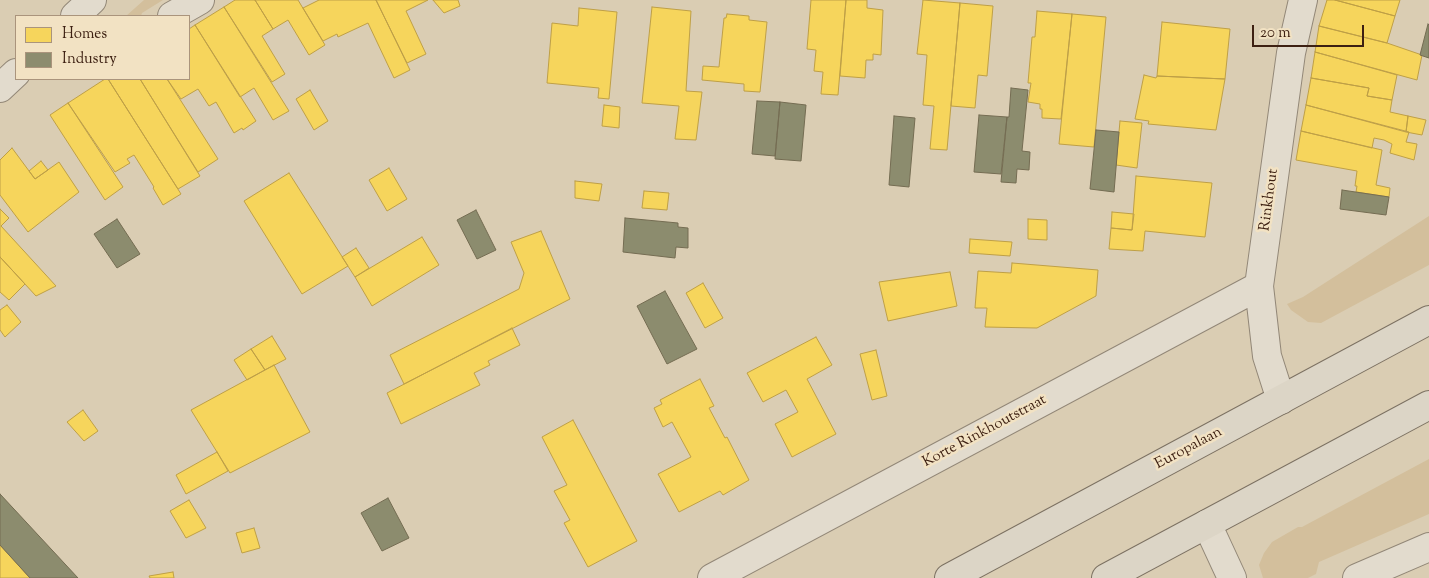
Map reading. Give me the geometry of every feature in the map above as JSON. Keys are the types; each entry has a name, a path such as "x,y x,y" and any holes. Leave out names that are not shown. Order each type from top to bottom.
{"highway":[{"name":"Europalaan","path":"949,578 1429,320"},
{"path":"1106,578 1429,405"}],"street":[{"path":"76,15 92,0"},
{"path":"174,15 200,0"},
{"name":"Rinkhout","path":"1280,400 1267,356 1259,286 1291,53 1303,0"},
{"path":"0,88 15,74"},
{"name":"Korte Rinkhoutstraat","path":"712,578 1259,286"},
{"path":"1207,524 1232,578"},
{"path":"1357,578 1429,547"}],"shaded area":[{"path":"144,0 163,0 141,15 127,15"},
{"path":"1429,216 1429,265 1321,323 1308,322 1291,310 1287,304 1303,297"},
{"path":"1429,459 1429,514 1319,562 1316,574 1308,578 1263,578 1259,565 1264,553 1272,542"}],"building: Homes":[{"path":"235,0 255,0 273,29 262,36 285,74 272,82 224,7"},
{"path":"255,0 298,0 325,45 309,55 288,20 273,29"},
{"path":"319,0 376,0 410,70 394,78 368,23 338,37 337,34 323,41 303,8"},
{"path":"376,0 428,0 406,11 426,54 407,63"},
{"path":"433,0 458,0 460,6 444,13"},
{"path":"811,0 846,0 838,95 821,94 823,72 814,71 816,50 807,49"},
{"path":"846,0 867,0 867,8 883,10 881,55 873,54 873,60 866,60 865,78 840,76"},
{"path":"923,0 960,3 947,150 930,149 934,106 923,105 927,55 917,54"},
{"path":"1327,0 1335,0 1395,16 1387,43 1319,26"},
{"path":"1335,0 1400,0 1395,16"},
{"path":"960,3 993,6 987,76 978,75 975,108 951,106"},
{"path":"224,7 289,111 273,120 254,88 240,97 195,25"},
{"path":"652,7 691,11 686,91 702,92 696,140 675,139 679,106 642,103"},
{"path":"579,8 617,12 609,99 598,98 599,88 547,83 552,23 578,26"},
{"path":"1037,11 1072,14 1061,119 1042,118 1040,104 1028,102 1031,83 1028,83 1032,37 1035,37"},
{"path":"727,14 749,16 749,20 767,22 760,92 744,91 744,84 702,80 703,66 719,67 724,18 726,18"},
{"path":"1072,14 1106,17 1094,147 1059,144"},
{"path":"1162,22 1230,29 1225,79 1157,76"},
{"path":"195,25 256,121 243,130 242,128 234,133 216,102 209,106 198,89 181,99 168,80 190,80 190,28"},
{"path":"1319,26 1387,43 1422,55 1417,80 1315,52"},
{"path":"1315,52 1397,75 1392,100 1367,96 1369,88 1311,78"},
{"path":"1144,75 1156,78 1157,76 1225,79 1216,130 1148,124 1149,121 1135,119"},
{"path":"1311,78 1369,88 1367,96 1392,100 1390,112 1408,116 1406,132 1306,105"},
{"path":"103,80 109,80 181,194 163,205 134,155 127,159 130,163 115,172 68,103"},
{"path":"109,80 141,80 200,176 178,189"},
{"path":"141,80 168,80 218,159 198,172"},
{"path":"310,90 328,121 314,130 296,99"},
{"path":"68,103 123,187 105,200 50,115"},
{"path":"604,105 620,107 619,128 602,126"},
{"path":"1306,105 1409,132 1406,142 1417,144 1414,160 1390,153 1392,144 1384,140 1374,138 1372,148 1301,131"},
{"path":"1408,116 1426,120 1422,135 1406,132"},
{"path":"1120,121 1142,123 1137,168 1116,165"},
{"path":"1301,131 1382,150 1376,185 1390,188 1389,197 1356,192 1357,171 1296,160"},
{"path":"12,148 35,179 59,162 79,192 28,232 0,195 0,160"},
{"path":"41,161 48,170 35,179 29,171"},
{"path":"389,168 407,199 387,211 369,180"},
{"path":"289,173 348,266 302,294 244,201"},
{"path":"1136,176 1212,183 1205,237 1145,231 1143,251 1109,249 1111,228 1132,230"},
{"path":"575,181 602,184 599,201 575,198"},
{"path":"644,191 669,193 667,210 642,208"},
{"path":"0,209 9,218 1,226 56,286 36,296 0,257"},
{"path":"1112,212 1134,214 1132,230 1111,228"},
{"path":"1028,219 1047,220 1047,240 1028,239"},
{"path":"541,231 570,299 404,384 390,355 519,289 524,273 511,242"},
{"path":"422,237 439,265 372,306 355,277"},
{"path":"970,239 1012,242 1010,256 969,253"},
{"path":"356,248 369,268 355,277 342,257"},
{"path":"0,257 25,284 9,300 0,292"},
{"path":"1012,263 1098,270 1096,296 1037,328 985,327 987,308 975,308 978,271 1011,273"},
{"path":"950,272 957,306 888,321 879,282"},
{"path":"703,283 723,318 705,328 686,293"},
{"path":"7,305 21,322 5,337 0,330 0,310"},
{"path":"512,328 520,345 488,361 490,365 474,373 480,385 401,424 387,393"},
{"path":"272,336 286,359 265,370 251,349"},
{"path":"816,337 832,365 807,379 836,434 792,457 775,424 798,412 786,390 763,402 747,373"},
{"path":"251,349 265,370 247,380 234,360"},
{"path":"876,350 887,396 872,400 860,354"},
{"path":"274,365 310,432 230,473 191,410"},
{"path":"700,379 714,406 709,408 725,438 727,437 749,480 723,495 720,491 679,512 658,474 691,457 672,422 663,427 654,408 662,404 660,400"},
{"path":"83,410 98,431 84,441 67,422"},
{"path":"573,420 637,541 588,567 564,523 570,520 554,491 567,485 542,437"},
{"path":"217,452 228,471 186,494 176,475"},
{"path":"189,500 206,528 186,538 170,511"},
{"path":"254,528 260,548 242,553 236,533"},
{"path":"0,545 30,578 0,578"},
{"path":"173,572 174,578 150,578 149,576"}],"building: Industry":[{"path":"1429,25 1429,58 1420,55"},
{"path":"1011,88 1028,90 1022,151 1030,152 1029,170 1017,169 1016,183 1001,182"},
{"path":"757,101 780,102 775,156 752,154"},
{"path":"780,102 806,105 801,161 775,159"},
{"path":"979,115 1007,117 1001,174 974,172"},
{"path":"894,116 915,118 909,187 889,185"},
{"path":"1096,130 1119,132 1114,192 1090,189"},
{"path":"1342,190 1389,197 1386,215 1340,209"},
{"path":"476,210 496,250 477,259 457,220"},
{"path":"625,218 678,223 678,227 688,228 688,248 676,247 675,258 623,252"},
{"path":"117,219 140,254 117,268 94,234"},
{"path":"665,291 697,349 667,364 637,306"},
{"path":"0,494 78,578 30,578 0,545"},
{"path":"388,498 409,538 382,551 361,513"}]}
